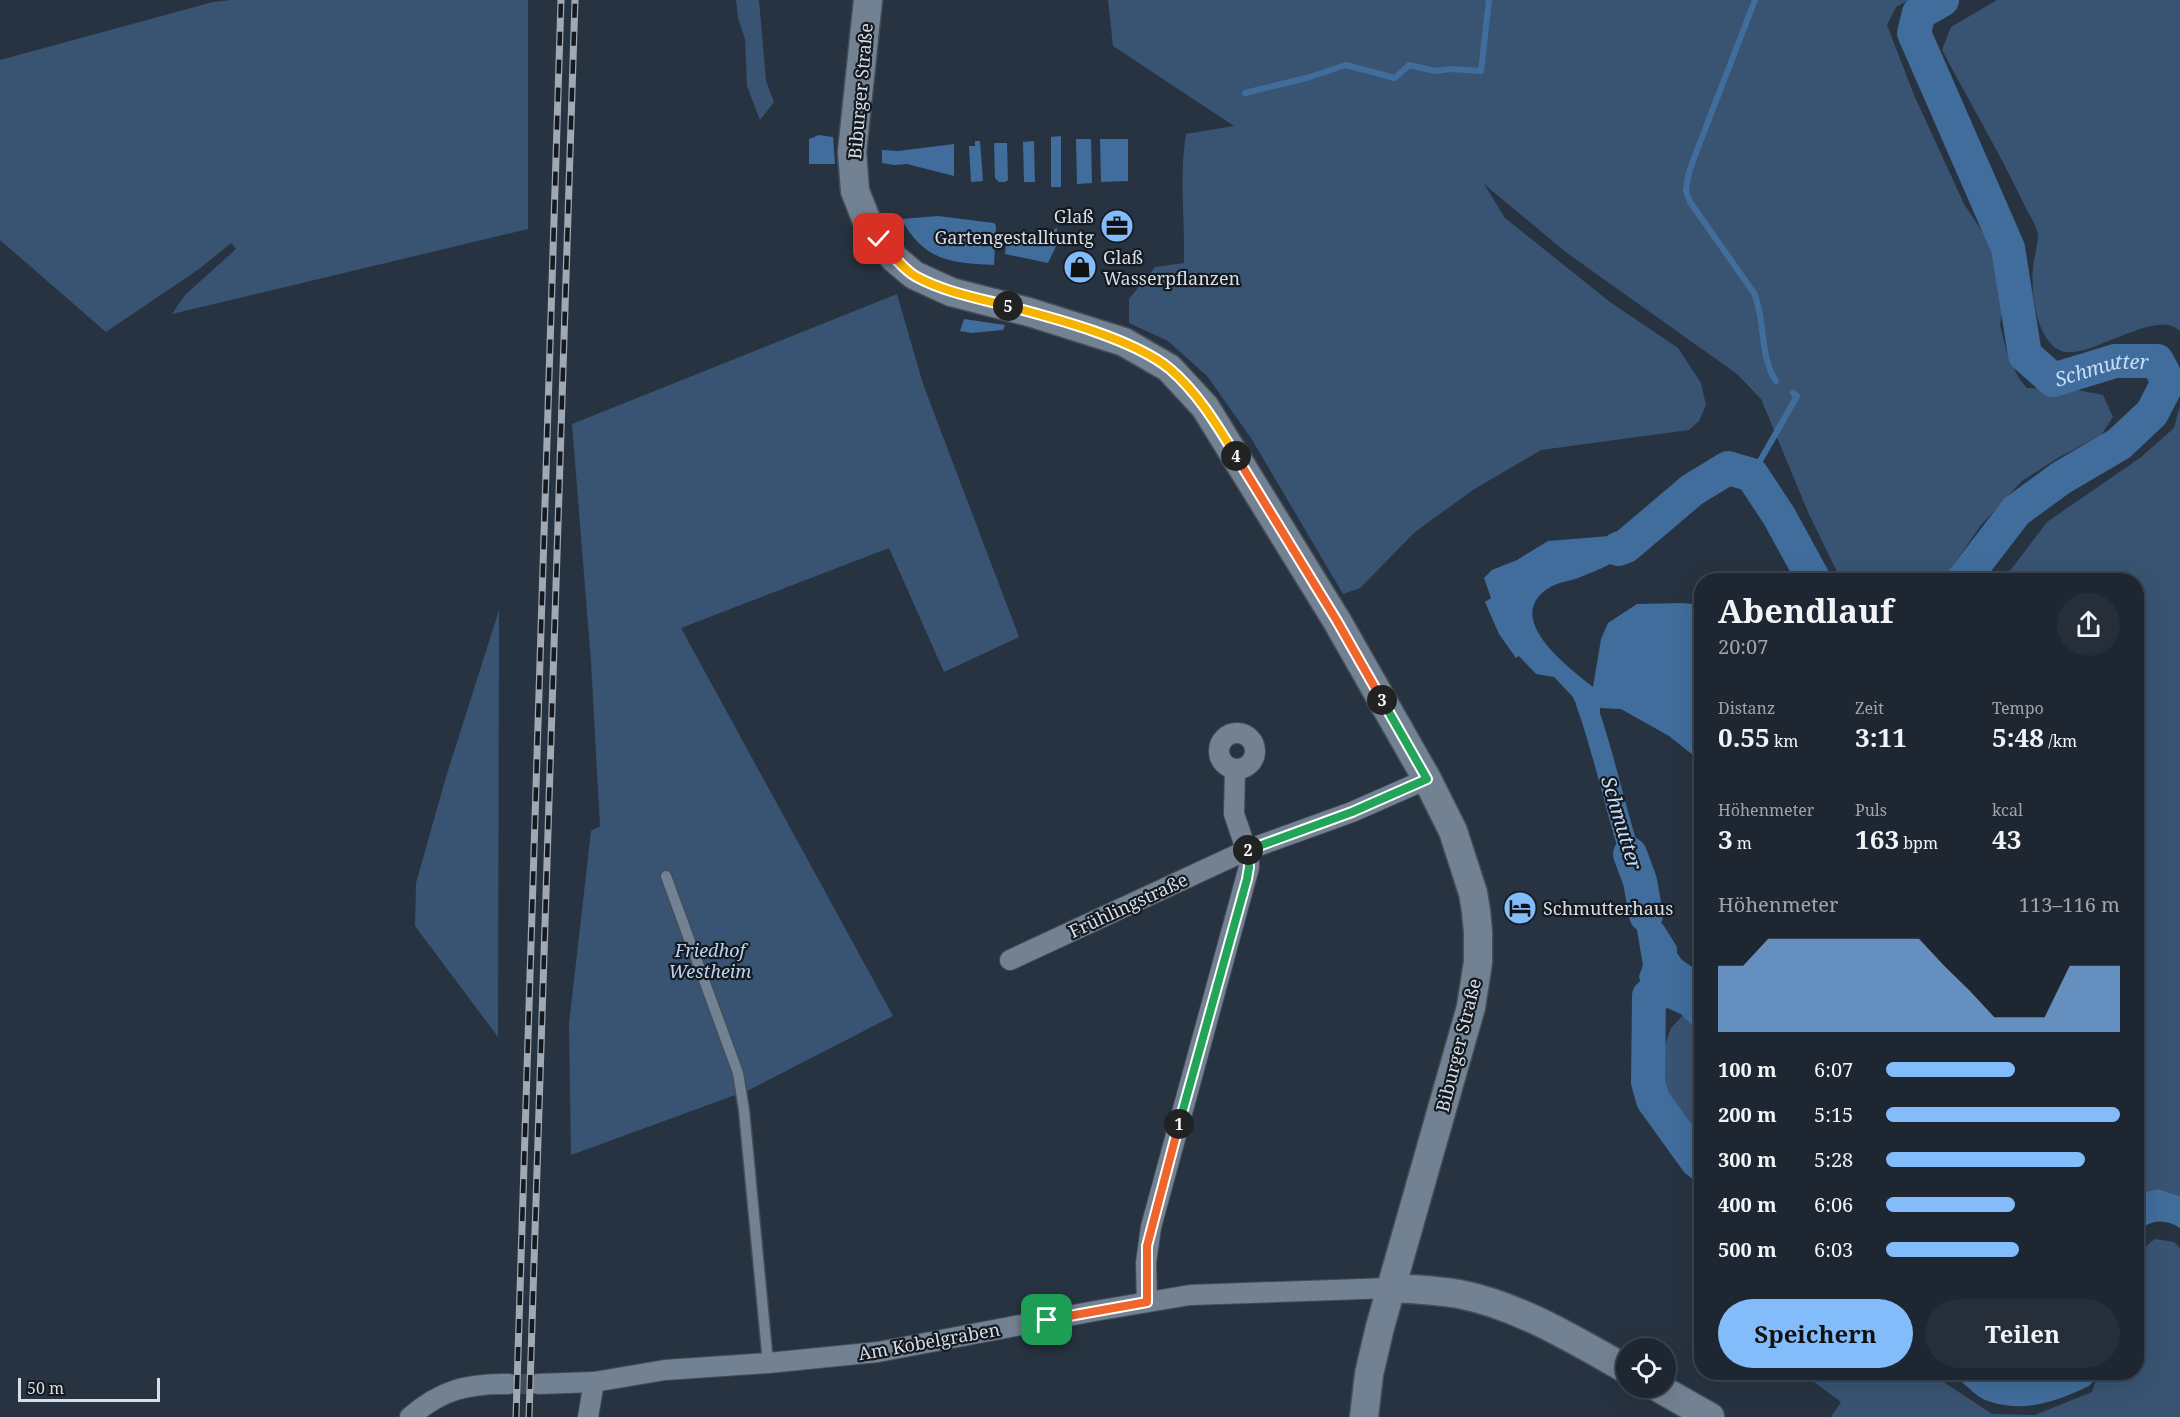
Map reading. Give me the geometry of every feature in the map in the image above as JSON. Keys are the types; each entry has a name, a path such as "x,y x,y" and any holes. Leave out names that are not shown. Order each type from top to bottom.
{"street":[{"name":"Biburger Straße","path":"868,0 852,152 855,191 866,219 879,239 895,259 914,275 951,292 1029,312 1124,342 1169,368 1205,407 1239,459 1337,621 1427,779 1453,831 1473,893 1478,932 1478,962 1471,1007 1462,1042 1390,1288 1369,1374 1364,1417"},
{"path":"1147,1302 1146,1263 1151,1227 1249,867 1247,850 1234,814 1235,769"},
{"name":"Frühlingstraße","path":"1010,960 1247,850 1352,812 1427,779"},
{"path":"1390,1288 1461,1294 1510,1309 1557,1331 1616,1363"},
{"name":"Am Kobelgraben","path":"538,1384 594,1382 664,1370 878,1352 1190,1295 1390,1288"},
{"path":"588,1417 594,1382"},
{"path":"410,1417 436,1397 451,1391 473,1384 509,1384"},
{"path":"1673,1398 1692,1412"}],"lane":[{"path":"666,876 738,1073 744,1110 768,1363"}],"green space":[{"path":"232,0 528,0 528,229 172,314 185,295 236,249 231,243 199,269 106,332 0,240 0,60 213,2"},
{"path":"736,0 759,0 766,81 774,102 760,120 747,86 745,39 738,18"},
{"path":"1108,0 1909,0 1896,7 1887,25 1914,95 1964,204 2003,263 2005,293 2000,325 2008,357 2027,388 2077,390 2103,395 2113,417 2101,435 2022,481 1981,525 1948,573 1838,573 1808,512 1761,399 1737,374 1567,253 1484,184 1505,218 1610,302 1678,348 1701,383 1706,405 1699,421 1689,430 1541,450 1473,490 1415,532 1360,588 1343,594 1251,438 1207,376 1168,341 1129,323 1129,299 1155,267 1184,263 1183,182 1186,134 1234,126 1113,46"},
{"path":"1997,0 2180,0 2180,331 2169,325 2154,325 2071,352 2059,350 2045,335 2036,313 2033,288 2033,267 2038,239 2036,227 1942,50 1951,27"},
{"name":"Friedhof Westheim","path":"897,294 923,384 1019,637 944,672 889,548 681,628 893,1016 749,1090 571,1155 569,1024 591,831 600,826 591,662 572,424"},
{"path":"2180,406 2180,1196 2158,1189 2144,1192 2144,573 2008,573 2047,522 2140,458 2174,428"},
{"path":"499,610 498,1037 415,926 416,883 446,777"},
{"path":"1685,1013 1694,1021 1694,1132 1662,1097 1659,1063 1671,1028"},
{"path":"2155,1239 2174,1242 2180,1248 2180,1417 1831,1417 1841,1402 1811,1380 1944,1380 1992,1414 2035,1415 2092,1392 2096,1380 2144,1380 2144,1250"}],"shaded area":[{"path":"819,135 833,137 835,164 809,164 809,139"},
{"path":"1061,136 1061,187 1051,187 1051,137"},
{"path":"1076,139 1091,139 1092,183 1077,184"},
{"path":"1100,139 1128,139 1128,181 1101,182"},
{"path":"975,141 980,141 983,181 971,182 969,146 975,146"},
{"path":"1034,141 1035,182 1024,182 1023,142"},
{"path":"994,143 1007,143 1008,180 1005,182 999,182 995,178"},
{"path":"954,144 954,176 907,164 882,163 882,150 898,151"},
{"path":"938,216 994,223 996,226 994,265 964,263 940,257 919,244 901,219"},
{"path":"1057,228 1060,238 1048,263 1005,254 1006,243 1037,237"},
{"path":"964,319 1005,325 1003,330 972,333 960,331"},
{"path":"1655,521 1622,558 1588,574 1558,583 1537,598 1532,611 1535,626 1555,654 1593,687 1601,639 1608,623 1637,604 1694,604 1694,755 1669,736 1621,709 1600,708 1600,727 1588,731 1573,697 1554,677 1536,674 1519,656 1516,658 1499,634 1485,602 1491,598 1484,578 1492,570 1517,560 1548,541 1622,535"},
{"path":"1636,870 1651,895 1652,913 1664,926 1682,960 1694,968 1694,1020 1669,1004 1658,1012 1661,1020 1648,1035 1643,1033 1639,1024 1643,994 1639,976 1643,965 1632,901"},
{"path":"2158,1189 2180,1196 2180,1228 2163,1222 2144,1226 2144,1192"}],"waterway":[{"path":"1245,93 1310,77 1346,65 1395,78 1409,65 1435,71 1451,69 1481,71 1489,0"},
{"path":"1755,0 1694,158 1686,191 1690,202 1754,293 1758,304 1767,361 1776,381"},
{"name":"Schmutter","path":"1942,0 1919,13 1914,33 2008,248 2025,355 2053,380 2115,361 2157,361 2168,382 2152,413 2119,444 2061,478 2016,511 1968,573"},
{"path":"1752,475 1797,396 1793,393"},
{"name":"Schmutter","path":"1618,549 1626,546 1692,490 1728,468 1752,475 1779,516 1810,573"},
{"name":"Schmutter","path":"1586,703 1630,854"},
{"name":"Schmutter","path":"1630,854 1640,881 1646,915"},
{"name":"Schmutter","path":"1694,1003 1669,990 1649,996 1648,1082 1653,1100 1694,1157"},
{"name":"Schmutter","path":"1985,1380 1991,1384 2014,1389 2047,1385 2060,1380"}],"tunnel":[{"path":"509,1384 538,1384"}],"railway":[{"path":"516,1417 561,0"},
{"path":"529,1417 575,0"}],"place":[{"name":"Glaß Gartengestalltuntg","path":"1117,226"},
{"name":"Glaß Wasserpflanzen","path":"1080,267"},
{"name":"Schmutterhaus","path":"1520,908"}],"route":[{"path":"879,239 895,259 914,275 951,292 1029,312 1124,342 1169,368 1205,407 1244,468 1337,621 1427,779 1352,812 1247,850 1249,867 1247,879 1151,1227 1146,1263 1147,1302 1047,1320"}]}
